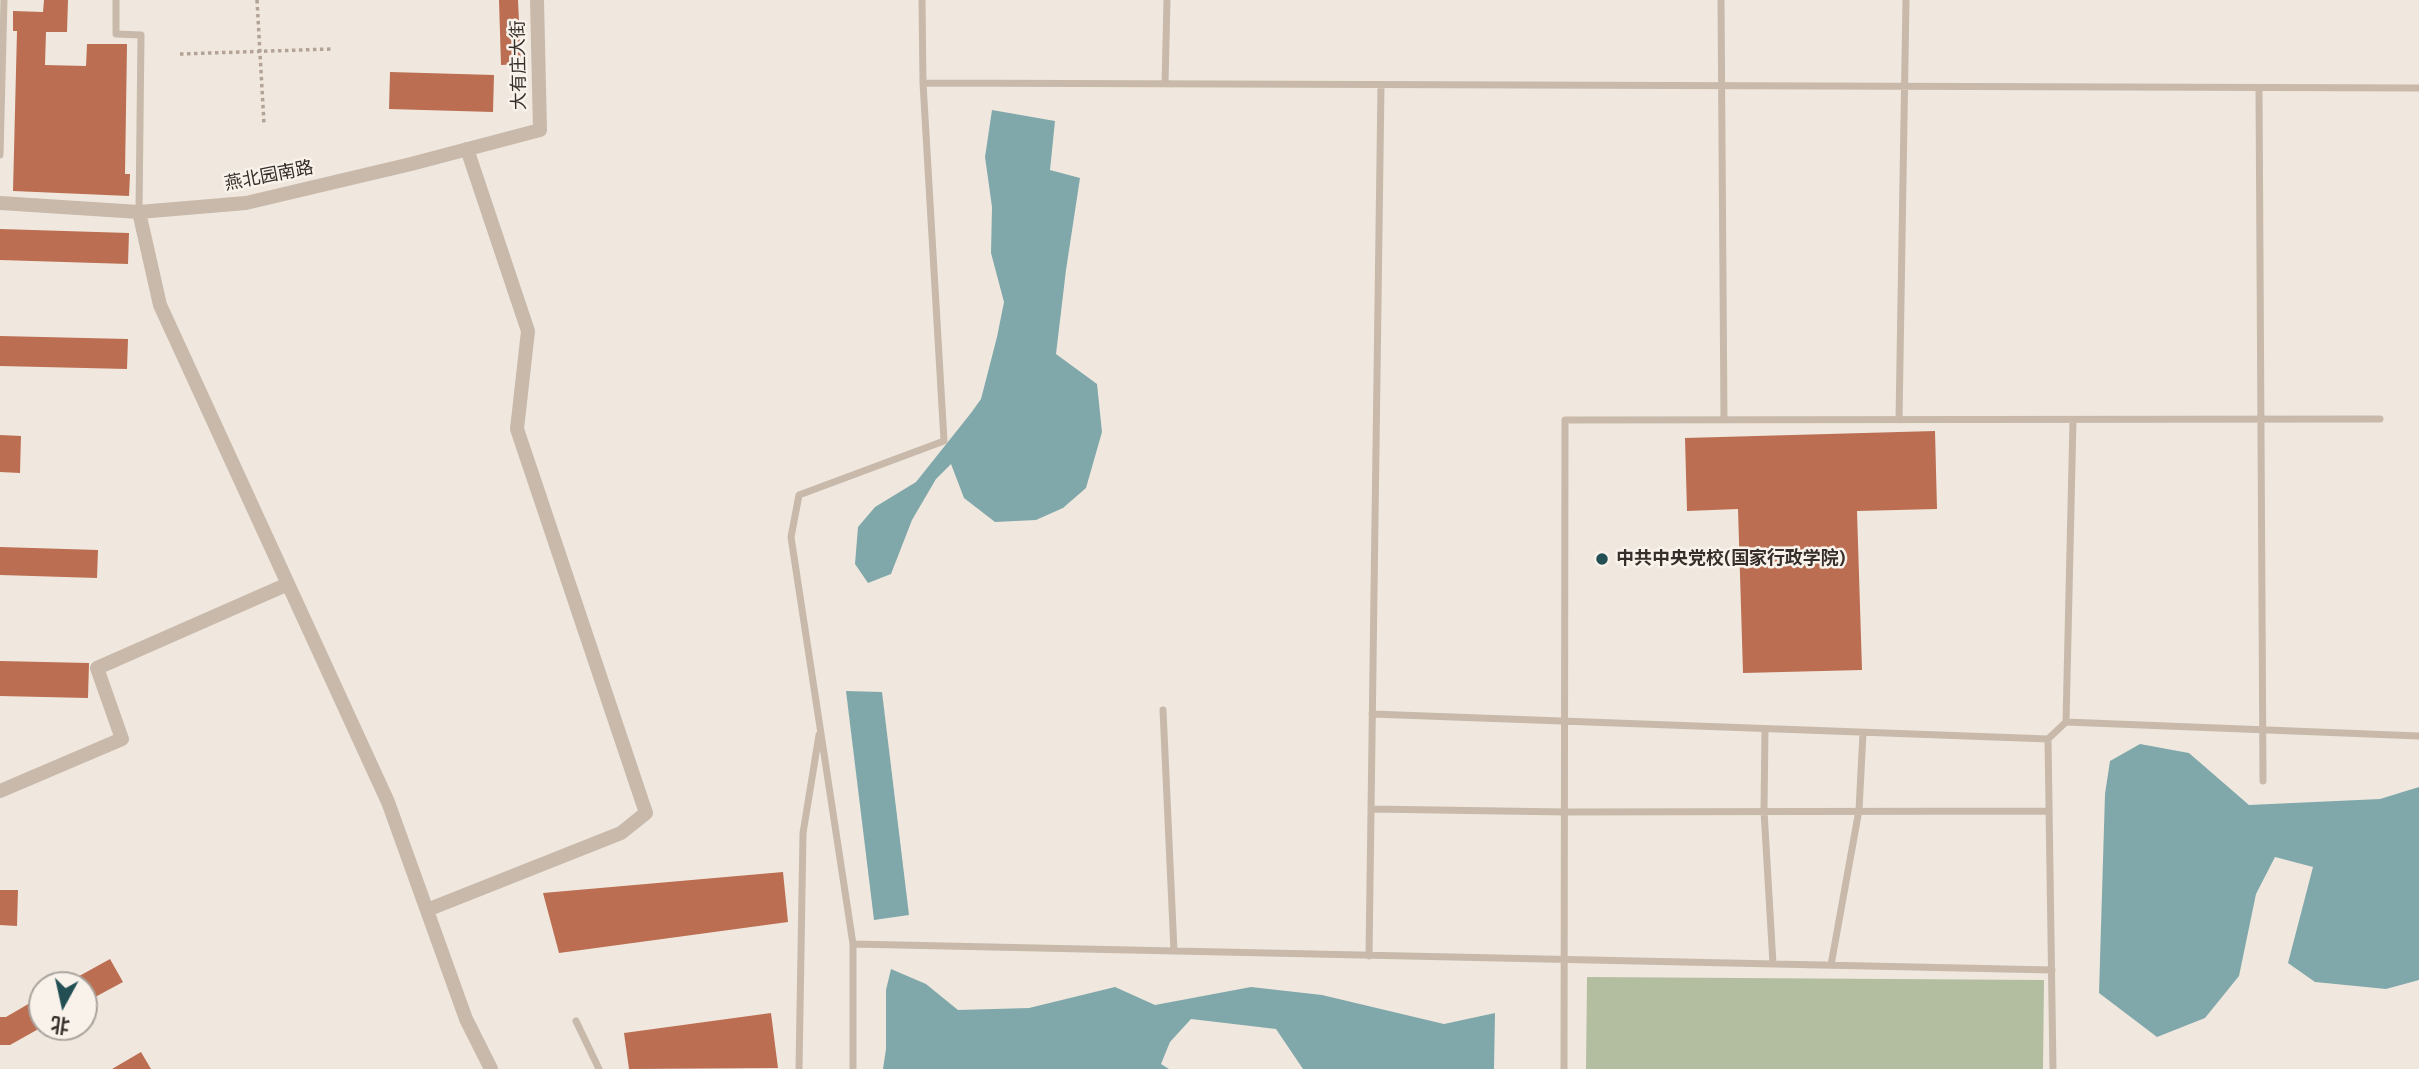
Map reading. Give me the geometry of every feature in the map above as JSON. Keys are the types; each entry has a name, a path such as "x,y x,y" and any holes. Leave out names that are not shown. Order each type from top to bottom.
{"street":[{"name":"大有庄大街","path":"537,0 540,130"},
{"name":"燕北园南路","path":"0,203 139,212 246,203 540,130"},
{"path":"427,910 621,833 646,813 517,429 528,331 467,149"},
{"path":"139,212 160,305 388,802 466,1019 491,1069"},
{"path":"0,791 122,739 97,668 288,584"}],"lane":[{"path":"0,155 4,0"},
{"path":"116,0 116,34 142,34 139,212"},
{"path":"853,1069 853,944 791,537 799,495 944,441 923,83 922,0"},
{"path":"1165,84 1167,0"},
{"path":"1721,0 1724,420"},
{"path":"1899,420 1906,0"},
{"path":"923,83 2419,88"},
{"path":"1369,956 1381,85"},
{"path":"2259,88 2263,781"},
{"path":"1372,714 2048,739 2066,722 2073,419"},
{"path":"1564,1069 1565,420 2379,419"},
{"path":"1163,710 1174,951"},
{"path":"2066,722 2419,736"},
{"path":"799,1069 803,832 820,729"},
{"path":"1765,729 1764,811 1773,964"},
{"path":"1830,965 1859,810 1863,733"},
{"path":"2048,739 2053,1069"},
{"path":"1371,809 1564,812 2049,811"},
{"path":"853,944 2052,970"},
{"path":"576,1021 599,1069"}],"path":[{"path":"257,0 264,124"},
{"path":"180,54 331,49"}],"green space":[{"path":"1587,977 2044,980 2043,1069 1586,1069"}],"water":[{"path":"992,110 1055,121 1050,170 1080,178 1056,354 1097,384 1102,432 1086,488 1063,508 1036,520 995,522 964,498 951,464 936,479 912,520 891,574 868,583 855,564 858,527 875,507 916,482 981,399 1004,302 991,253 992,207 985,157"},
{"path":"846,691 882,692 909,915 874,920"},
{"path":"2140,744 2189,753 2249,805 2380,799 2419,787 2419,980 2386,989 2315,982 2288,963 2313,867 2275,857 2256,894 2239,976 2205,1018 2157,1037 2099,993 2105,794 2110,761"},
{"path":"891,969 926,984 958,1010 1029,1008 1115,987 1155,1005 1251,987 1322,995 1444,1024 1495,1013 1494,1069 1303,1069 1276,1029 1191,1019 1170,1042 1161,1064 1169,1069 883,1069 886,1049 886,990"}],"building":[{"path":"44,0 68,0 67,32 46,32 45,65 86,66 87,44 127,44 125,174 130,174 129,196 13,191 17,31 13,31 13,11 43,12"},
{"path":"499,0 518,0 521,64 501,65"},
{"path":"390,72 494,75 493,112 389,109"},
{"path":"0,229 129,233 128,264 0,260"},
{"path":"0,336 128,339 127,369 0,366"},
{"path":"1935,431 1937,509 1857,511 1862,670 1743,673 1738,509 1687,511 1685,438"},
{"path":"0,435 21,436 20,473 0,472"},
{"path":"0,547 98,550 97,578 0,575"},
{"path":"0,661 89,663 88,698 0,696"},
{"path":"783,872 788,922 559,953 543,893"},
{"path":"0,890 18,890 17,926 0,925"},
{"path":"110,959 123,982 98,995 98,971 88,971"},
{"path":"28,1004 28,1035 10,1045 0,1045 0,1017 6,1017"},
{"path":"771,1013 778,1068 629,1069 624,1033"},
{"path":"141,1052 151,1069 112,1069"}],"place":[{"name":"中共中央党校(国家行政学院)","path":"1602,559"}]}
